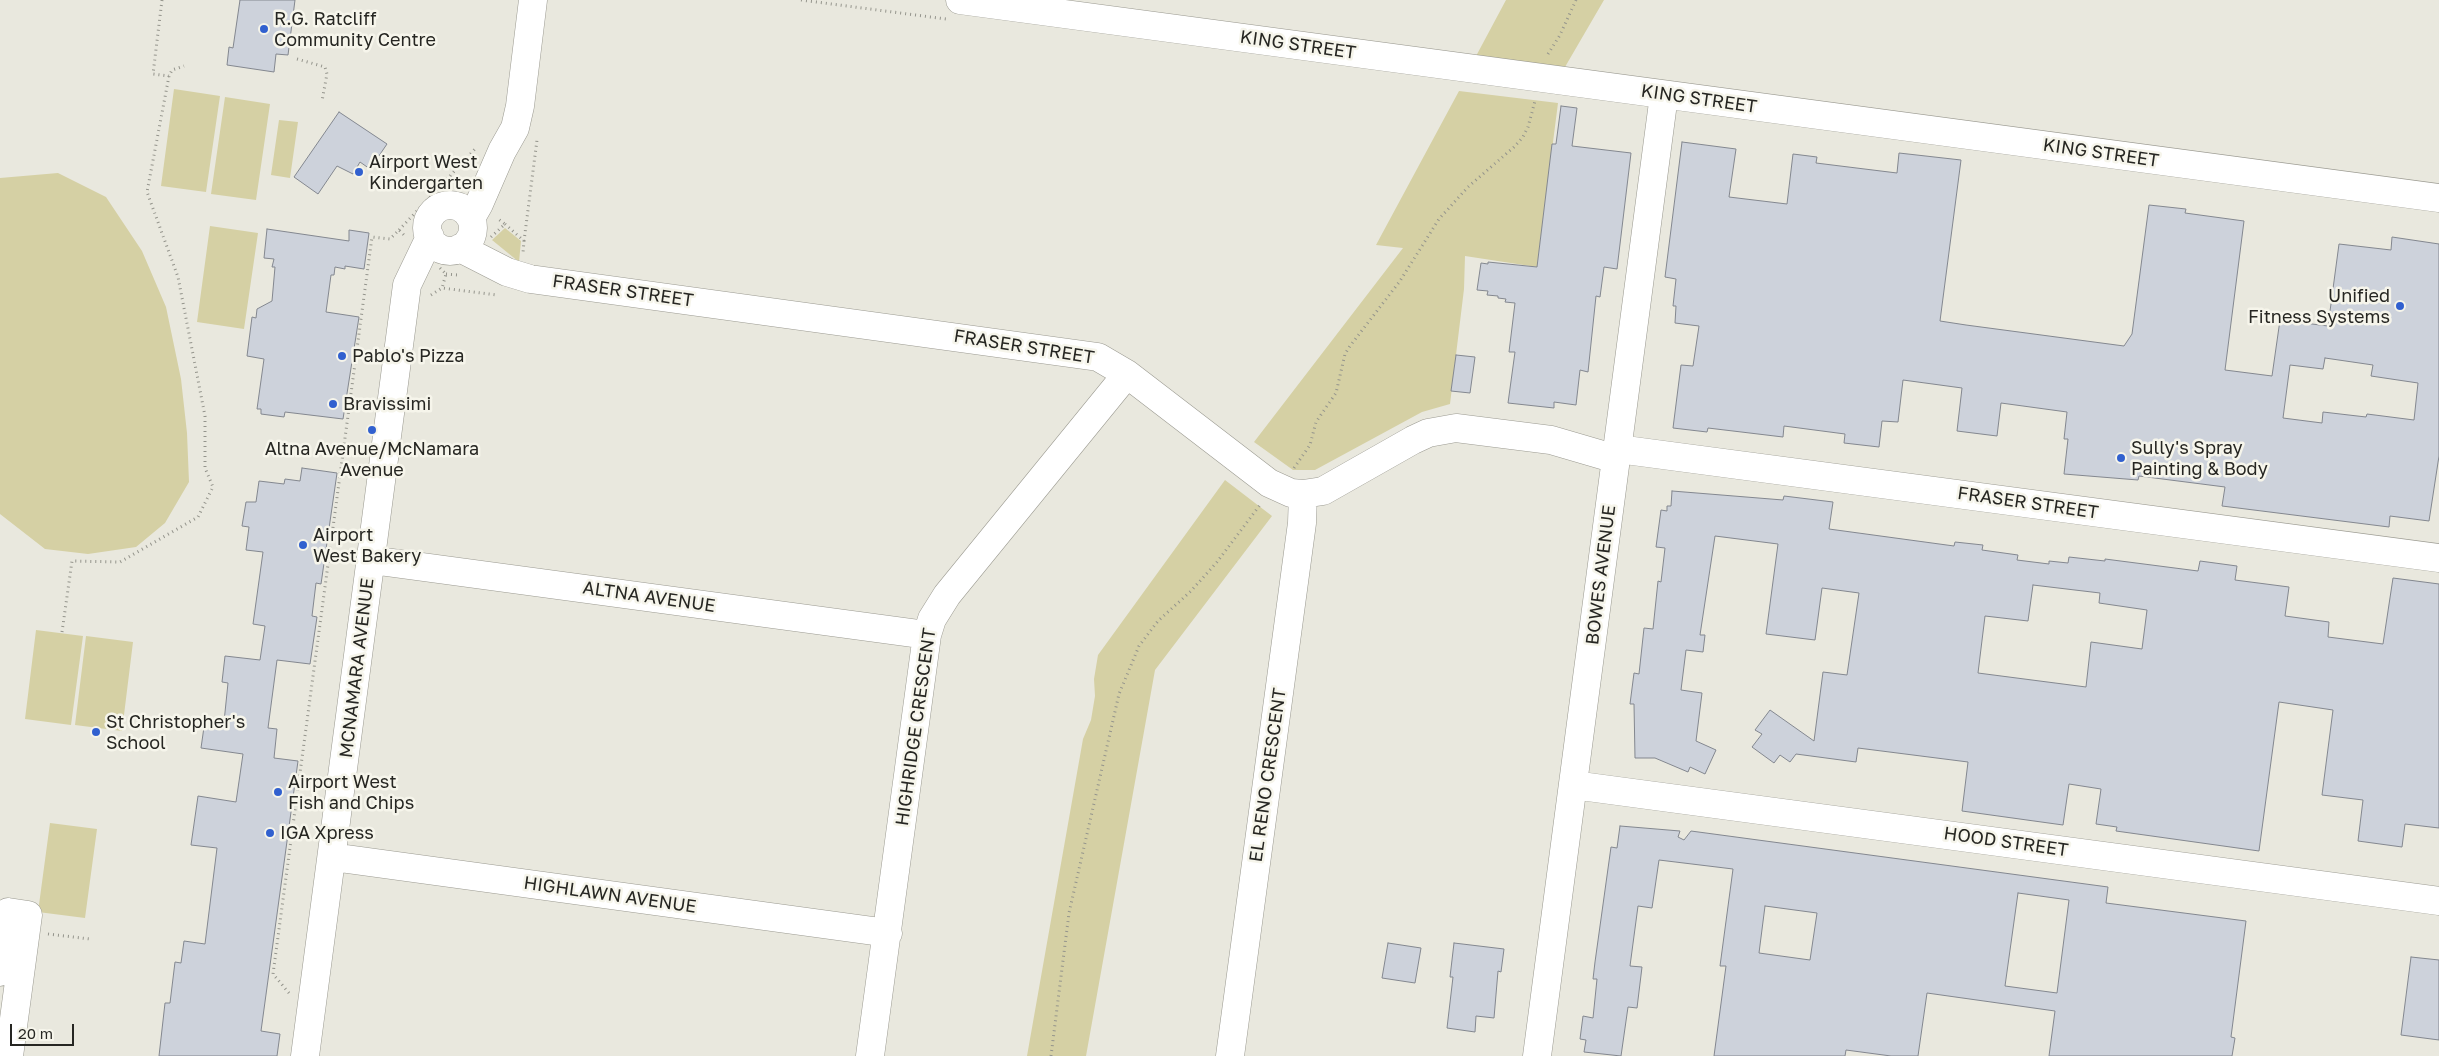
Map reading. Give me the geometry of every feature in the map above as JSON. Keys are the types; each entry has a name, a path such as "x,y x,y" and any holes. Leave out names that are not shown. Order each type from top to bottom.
{"street":[{"name":"MCNAMARA AVENUE","path":"305,1056 407,286 448,244 479,204 491,147 515,128 520,106 533,0"},
{"name":"KING STREET","path":"957,10 1664,95 2439,198"},
{"name":"BOWES AVENUE","path":"1537,1056 1664,95"},
{"name":"FRASER STREET","path":"448,244 508,272 525,275 1085,354 1105,360 1126,374 1280,490 1302,494 1323,491 1413,440 1442,430 1466,428 2439,558"},
{"name":"HIGHRIDGE CRESCENT","path":"870,1056 927,635 932,619 947,595 1126,374"},
{"name":"EL RENO CRESCENT","path":"1230,1056 1302,522 1302,494"},
{"name":"ALTNA AVENUE","path":"371,560 927,635"},
{"name":"HOOD STREET","path":"1573,785 2439,901"},
{"name":"HIGHLAWN AVENUE","path":"332,857 888,932"},
{"path":"0,972 8,912 28,914 9,1056"}],"path":[{"path":"162,0 153,74 169,76"},
{"path":"800,0 957,10"},
{"path":"297,59 325,67 327,74 322,101"},
{"path":"62,632 72,561 120,562 198,516 213,486 205,468 205,416 178,277 147,192 169,76 172,70 184,66"},
{"path":"1535,98 1545,100"},
{"path":"450,176 491,147"},
{"path":"505,224 524,241 525,275"},
{"path":"288,1002 289,994 274,974 372,237 390,239 399,230 448,244"},
{"path":"1254,497 1268,508"}],"shaded area":[{"path":"1506,0 1604,0 1565,67 1475,58"},
{"path":"174,89 220,96 206,192 161,186"},
{"path":"1459,91 1558,103 1537,267 1465,256 1464,289 1450,404 1422,412 1315,470 1293,470 1254,442 1403,248 1376,245"},
{"path":"225,97 270,104 256,200 211,194"},
{"path":"279,120 298,122 290,178 271,175"},
{"path":"58,173 106,197 142,251 166,307 181,379 187,433 189,482 165,523 136,547 88,554 45,549 0,514 0,178"},
{"path":"210,226 258,233 244,329 197,322"},
{"path":"505,228 521,241 519,262 492,240"},
{"path":"1225,480 1272,516 1155,670 1086,1056 1027,1056 1083,739 1091,720 1098,655"},
{"path":"36,630 83,636 71,725 25,719"},
{"path":"86,636 133,642 122,731 75,725"},
{"path":"50,823 97,829 85,918 38,912"}],"building":[{"name":"R.G. Ratcliff Community Centre","path":"240,0 295,0 288,55 276,54 274,72 227,65 229,47 233,48"},
{"path":"1561,106 1577,108 1572,146 1631,153 1617,269 1604,267 1600,297 1596,296 1588,372 1580,370 1576,405 1554,402 1554,408 1508,403 1515,352 1509,352 1515,303 1505,302 1506,299 1498,298 1498,296 1487,295 1488,291 1477,290 1481,263 1537,267 1552,144 1556,144"},
{"path":"339,112 387,144 370,169 360,162 353,174 337,166 318,194 294,177"},
{"path":"1682,142 1736,149 1729,197 1787,204 1793,154 1817,157 1816,163 1897,173 1899,153 1961,160 1940,321 1966,325 2124,346 2132,334 2149,205 2186,209 2185,213 2244,221 2225,370 2272,376 2280,320 2328,326 2339,244 2391,250 2392,237 2439,244 2439,456 2429,521 2390,516 2389,527 2222,506 2225,487 2139,476 2138,480 2064,474 2068,439 2064,439 2067,412 2001,403 1997,436 1957,431 1962,388 1903,380 1898,422 1882,421 1879,447 1844,443 1845,434 1784,426 1783,437 1708,428 1707,432 1673,428 1681,365 1693,366 1699,326 1675,323 1676,306 1673,306 1676,279 1665,277","holes":["2325,358 2373,365 2371,376 2418,383 2414,420 2367,414 2366,417 2323,412 2322,423 2283,418 2290,365 2323,369"]},
{"path":"267,229 349,241 349,230 369,233 364,269 345,266 345,269 335,267 334,275 331,275 326,312 359,317 343,419 285,412 284,417 261,414 261,409 257,409 264,359 247,356 252,317 256,318 257,309 272,301 275,267 272,267 274,259 264,258"},
{"path":"1456,355 1475,357 1470,393 1451,391"},
{"path":"302,468 337,473 321,584 316,583 312,616 317,617 310,664 277,660 268,728 277,729 274,758 298,761 261,1031 280,1034 277,1056 159,1056 165,1003 170,1003 175,962 181,963 184,941 205,944 217,848 191,845 198,796 236,802 243,754 201,748 205,720 224,722 228,683 222,682 225,656 260,660 265,626 253,624 263,552 246,550 249,527 242,526 246,502 256,502 259,481 284,484 285,479 300,481"},
{"path":"1672,491 1783,500 1784,496 1833,502 1829,529 1954,546 1955,542 1983,545 1982,550 2018,555 2017,560 2049,564 2049,561 2068,563 2069,557 2105,561 2105,559 2198,571 2200,561 2237,566 2235,580 2289,587 2285,616 2329,622 2328,637 2383,644 2393,578 2439,584 2439,828 2405,824 2402,847 2358,841 2363,800 2322,795 2333,710 2279,702 2259,851 2116,831 2117,827 2096,824 2101,789 2069,784 2063,825 1962,811 1968,762 1858,748 1856,762 1796,754 1790,762 1780,755 1774,763 1752,747 1762,734 1755,730 1770,710 1814,741 1823,672 1847,675 1859,593 1822,588 1815,640 1766,634 1778,544 1715,536 1700,635 1705,635 1703,652 1686,650 1681,690 1702,693 1696,741 1716,750 1705,774 1690,767 1688,772 1655,758 1635,758 1634,704 1630,704 1634,673 1639,674 1644,628 1653,629 1658,581 1661,582 1665,548 1656,547 1661,510 1667,511 1667,506 1671,506","holes":["2033,585 2100,593 2099,603 2147,610 2142,649 2091,642 2086,687 1978,673 1985,616 2028,621"]},
{"path":"1620,826 1680,831 1678,837 1684,840 1691,831 2108,887 2106,903 2246,921 2231,1037 2235,1038 2232,1056 2049,1056 2055,1011 1927,993 1918,1056 1891,1056 1846,1050 1845,1056 1714,1056 1726,966 1720,966 1733,869 1659,860 1652,908 1638,906 1630,966 1642,967 1637,1008 1628,1007 1621,1056 1584,1052 1586,1040 1580,1039 1583,1016 1593,1018 1597,979 1593,979 1611,847 1617,848","holes":["2018,893 2069,900 2057,993 2005,986","1765,906 1817,913 1810,960 1759,953"]},
{"path":"1388,943 1421,948 1415,983 1382,978"},
{"path":"1454,943 1504,949 1501,972 1498,971 1494,1018 1476,1016 1475,1032 1447,1028 1453,977 1450,977"},
{"path":"2411,957 2439,960 2439,1040 2401,1035"}],"place":[{"name":"R.G. Ratcliff Community Centre","path":"264,29"},
{"name":"Airport West Kindergarten","path":"359,172"},
{"name":"Unified Fitness Systems","path":"2400,306"},
{"name":"Pablo's Pizza","path":"342,356"},
{"name":"Bravissimi","path":"333,404"},
{"name":"Altna Avenue/McNamara Avenue","path":"372,430"},
{"name":"Sully's Spray Painting & Body","path":"2121,458"},
{"name":"Airport West Bakery","path":"303,545"},
{"name":"St Christopher's School","path":"96,732"},
{"name":"Airport West Fish and Chips","path":"278,792"},
{"name":"IGA Xpress","path":"270,833"}]}
